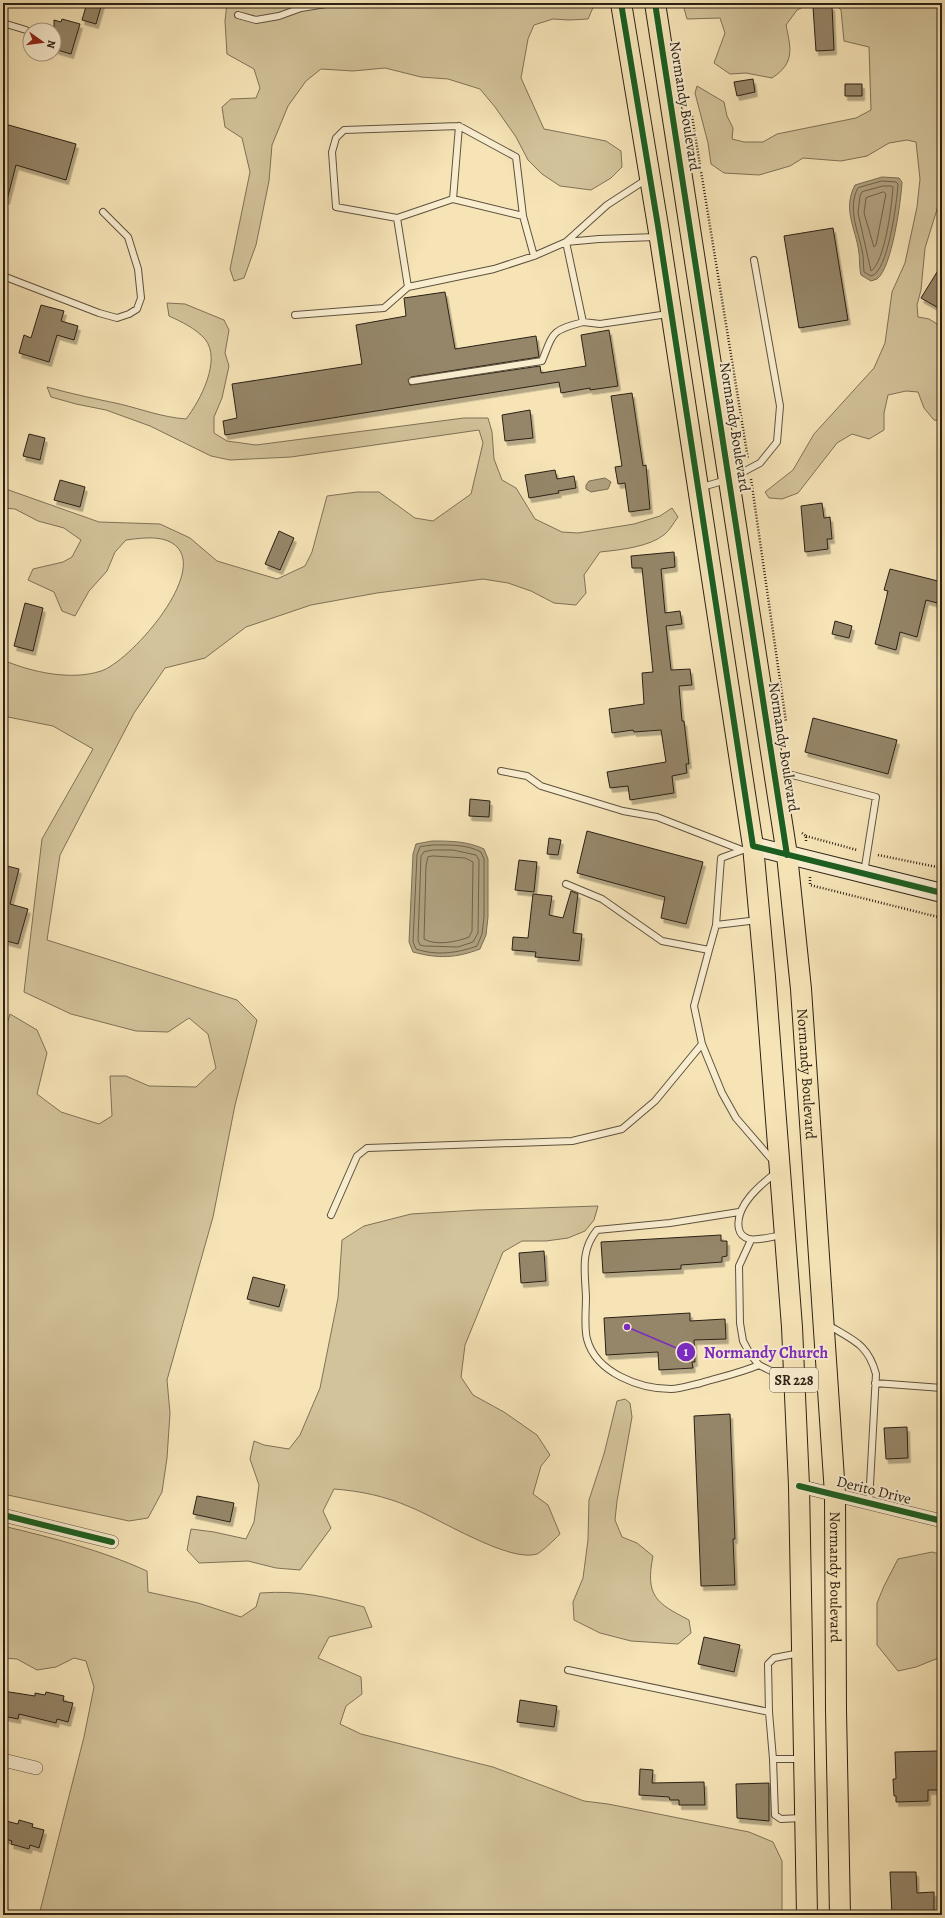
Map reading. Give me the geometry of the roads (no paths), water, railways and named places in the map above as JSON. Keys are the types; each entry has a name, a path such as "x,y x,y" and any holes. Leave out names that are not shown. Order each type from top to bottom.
{"main road":[{"name":"SR 228","path":"621,3 672,314 698,488 748,848 760,920 785,1235 794,1371 802,1653 807,1915"},
{"name":"Normandy Boulevard","path":"654,8 678,148 787,854 801,989 825,1323 835,1494 840,1915"},
{"path":"646,153 678,148"},
{"path":"780,1169 813,1165"},
{"path":"805,1794 838,1791"}],"street":[{"path":"748,848 787,854 942,893"},
{"name":"Derito Drive","path":"798,1486 942,1521"},
{"path":"3,1515 112,1542"},
{"path":"3,1760 36,1768"}],"lane":[{"path":"292,3 294,11"},
{"path":"238,14 256,20 332,3"},
{"path":"3,23 22,29"},
{"path":"453,199 459,126"},
{"path":"523,216 453,199 397,218 336,207 332,152 336,138 344,130 459,126 516,157 523,216 534,256"},
{"path":"294,315 384,308 408,287 494,269 534,256 566,242 607,205 650,177"},
{"path":"3,276 99,313 117,318 129,314 137,309 141,298 138,269 128,237 103,212"},
{"path":"397,218 408,287"},
{"path":"566,242 599,239 660,237"},
{"path":"566,242 583,322"},
{"path":"698,488 730,479 760,463 777,442 780,406 754,260"},
{"path":"412,380 542,361 552,335 561,328 583,322 600,324 672,314"},
{"path":"774,770 876,797 864,874"},
{"path":"501,771 528,776 541,786 623,811 657,816 748,848"},
{"path":"748,848 721,858 716,925 694,1006 702,1044 722,1093 736,1118 780,1169 762,1184 739,1212 738,1224 740,1232 743,1236 751,1240 785,1235"},
{"path":"566,884 602,899 662,941 709,950"},
{"path":"716,925 760,920"},
{"path":"331,1215 357,1156 367,1148 572,1141 622,1129 655,1101 702,1044"},
{"path":"739,1212 670,1223 597,1230 589,1240 584,1260 587,1339 597,1358 609,1370 648,1386 672,1389 686,1387 736,1374 759,1365"},
{"path":"751,1240 739,1266 740,1323 743,1341 750,1354 759,1365 771,1371 794,1371"},
{"path":"825,1323 863,1346 872,1360 876,1374 869,1503"},
{"path":"875,1383 942,1388"},
{"path":"802,1653 774,1658 768,1664 769,1712 775,1815 782,1819 805,1818"},
{"path":"568,1670 769,1712"},
{"path":"772,1759 804,1759"}],"water":[{"path":"882,177 899,178 902,182 895,234 887,262 877,279 871,281 861,275 859,253 851,219 850,203 851,194 855,185"},
{"path":"605,478 611,482 608,489 591,492 586,489 586,485 589,481"},
{"path":"432,841 452,841 465,843 484,849 488,859 488,917 486,935 480,949 455,956 431,956 413,952 409,942 413,854 416,844"}],"place":[{"name":"Normandy Church","path":"627,1327"}]}
